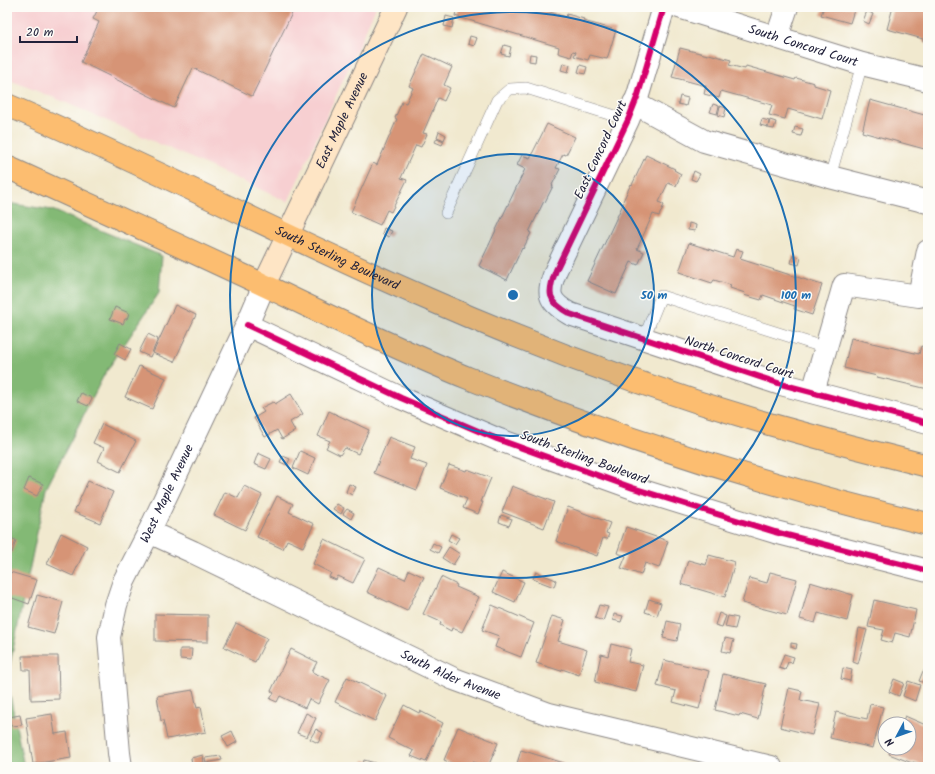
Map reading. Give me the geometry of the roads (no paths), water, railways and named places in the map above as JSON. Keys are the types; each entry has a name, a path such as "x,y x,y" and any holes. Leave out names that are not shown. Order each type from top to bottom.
{"main road":[{"name":"East Maple Avenue","path":"288,235 396,7"},
{"name":"South Sterling Boulevard","path":"7,105 140,164 288,235 427,299 521,338 675,394 768,424 928,466"},
{"path":"7,166 345,324 468,378 602,429 701,462 794,490 928,524"},
{"name":"West Maple Avenue","path":"264,285 288,235"}],"street":[{"name":"East Concord Court","path":"550,297 550,285 556,270 631,111 664,7"},
{"name":"South Concord Court","path":"679,7 862,64 928,80"},
{"path":"777,37 787,7"},
{"path":"631,111 704,141 830,177 928,202"},
{"path":"813,392 844,285 919,296 928,251"},
{"name":"West Maple Avenue","path":"121,767 109,637 116,605 124,580 264,285"},
{"name":"North Concord Court","path":"550,297 558,308 570,314 781,384 928,423"},
{"name":"South Sterling Boulevard","path":"246,325 401,398 518,447 633,488 775,532 928,571"},
{"name":"South Alder Avenue","path":"148,532 193,552 454,679 549,714 771,767"}],"lane":[{"path":"830,177 862,64"},
{"path":"446,212 497,100 510,89 526,88 631,111"},
{"path":"644,338 661,296 826,348"}]}
